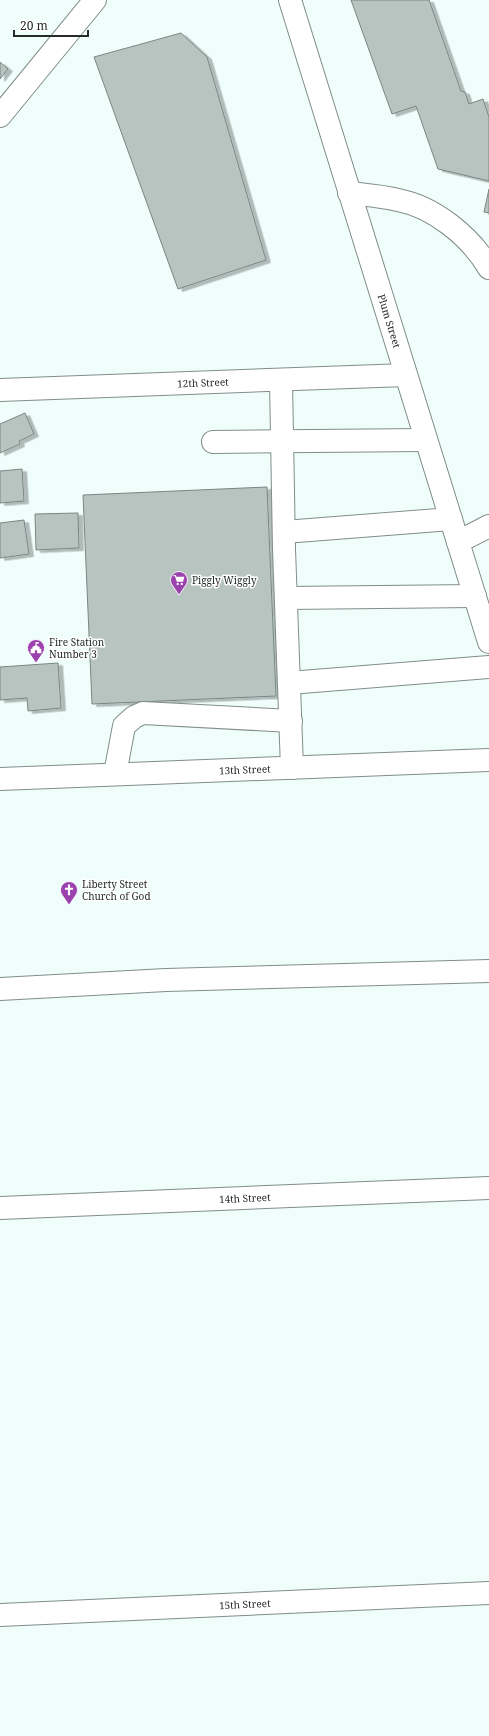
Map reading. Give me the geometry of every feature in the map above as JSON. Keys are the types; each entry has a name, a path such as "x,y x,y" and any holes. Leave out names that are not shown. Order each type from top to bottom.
{"street":[{"path":"0,116 95,0"},
{"name":"Plum Street","path":"290,0 489,642"},
{"path":"350,192 399,200 435,214 464,236 481,255 489,268"},
{"name":"12th Street","path":"0,390 406,375"},
{"path":"281,380 284,532 292,768"},
{"path":"213,442 426,440"},
{"path":"284,532 451,519"},
{"path":"458,542 489,526"},
{"path":"286,598 475,596"},
{"path":"289,683 489,667"},
{"path":"115,774 124,726 134,717 143,713 291,721"},
{"name":"13th Street","path":"0,779 489,760"},
{"path":"0,989 173,980 489,971"},
{"name":"14th Street","path":"0,1208 489,1188"},
{"name":"15th Street","path":"0,1615 489,1593"}],"building":[{"path":"351,0 429,0 461,91 465,92 469,104 483,99 489,117 489,181 438,169 416,106 392,114"},
{"path":"181,33 207,57 266,260 178,289 94,57"},
{"path":"0,62 8,69 0,79"},
{"path":"489,189 489,213 484,212"},
{"path":"25,413 34,434 19,441 20,444 0,453 0,424"},
{"path":"22,469 24,501 0,503 0,471"},
{"name":"Piggly Wiggly","path":"267,487 276,696 92,704 83,495"},
{"path":"78,513 79,548 36,550 35,514"},
{"path":"24,520 29,554 0,558 0,523"},
{"path":"58,663 61,708 28,711 27,698 0,700 0,667"}],"place":[{"name":"Piggly Wiggly","path":"179,595"},
{"name":"Fire Station Number 3","path":"36,663"},
{"name":"Liberty Street Church of God","path":"69,905"}]}
